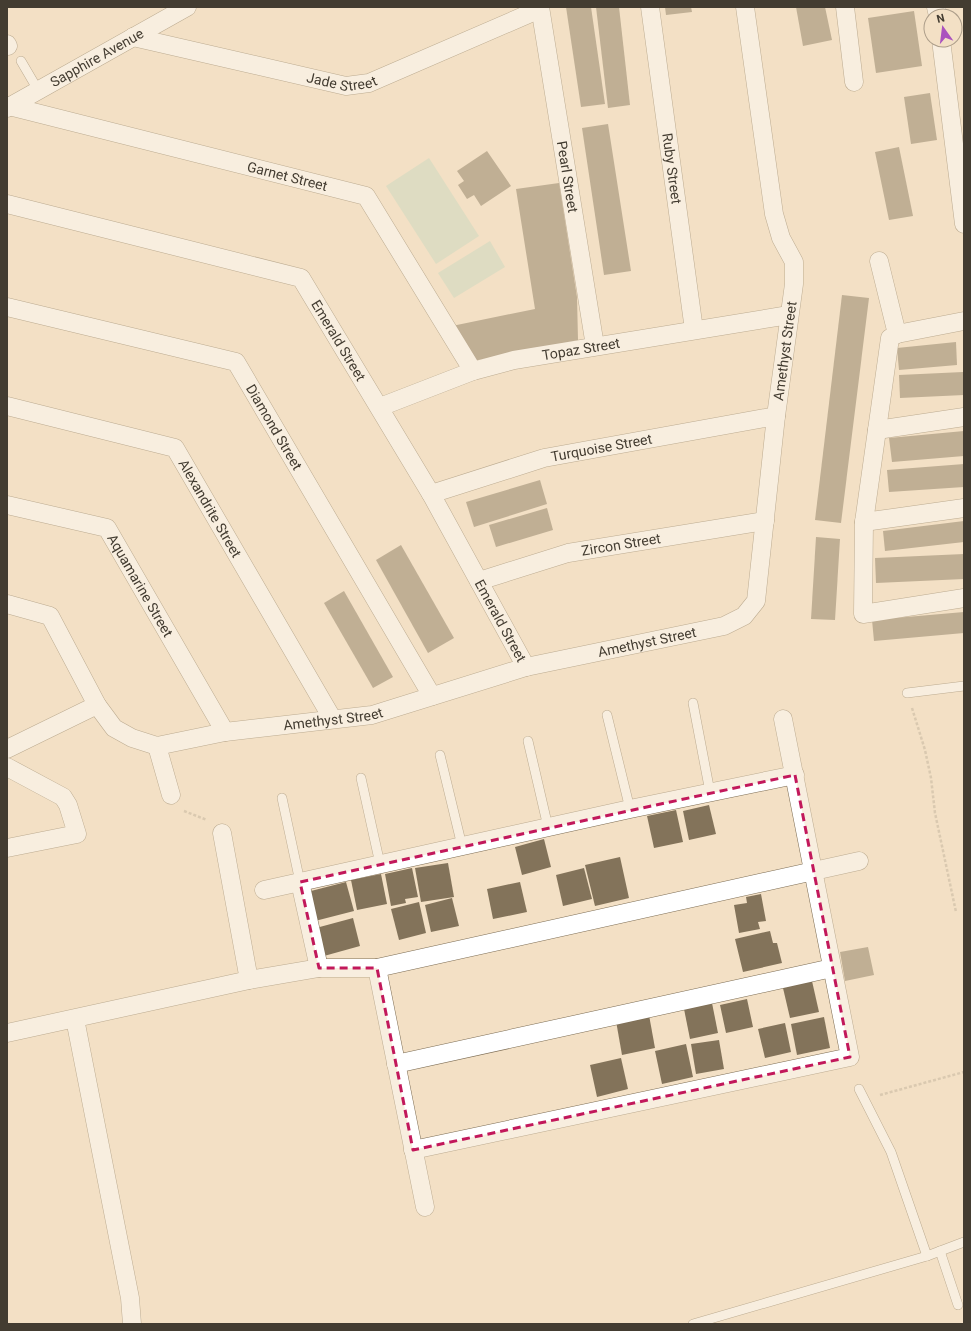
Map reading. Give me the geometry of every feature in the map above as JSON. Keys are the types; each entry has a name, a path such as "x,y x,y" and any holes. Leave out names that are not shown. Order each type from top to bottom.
{"street":[{"name":"Sapphire Avenue","path":"8,107 134,37 167,12 187,7"},
{"name":"Ruby Street","path":"650,7 694,330"},
{"name":"Amethyst Street","path":"7,604 50,616 97,706 114,728 132,738 157,746 226,732 332,718 372,715 526,667 724,626 744,616 756,601 776,416 794,284 794,262 782,238 774,214 745,7"},
{"name":"Jade Street","path":"134,37 346,86 369,83 540,8"},
{"name":"Pearl Street","path":"540,8 595,346"},
{"path":"847,8 854,82"},
{"path":"942,48 964,224"},
{"name":"Garnet Street","path":"8,107 366,196 473,371"},
{"name":"Emerald Street","path":"7,204 301,278 431,494 526,667"},
{"path":"879,261 897,334"},
{"name":"Diamond Street","path":"7,307 236,362 432,696"},
{"name":"Topaz Street","path":"380,407 473,371 514,360 789,315"},
{"path":"964,321 897,334 890,338 864,522 863,614 964,598"},
{"name":"Alexandrite Street","path":"7,406 175,448 332,718"},
{"name":"Turquoise Street","path":"431,494 544,458 776,416"},
{"path":"877,430 964,417"},
{"name":"Aquamarine Street","path":"7,505 107,528 226,732"},
{"path":"864,522 964,508"},
{"name":"Zircon Street","path":"479,581 568,553 765,521"},
{"path":"7,749 97,706"},
{"path":"413,1150 850,1057 783,719"},
{"path":"157,746 171,795"},
{"path":"7,767 63,797 68,805 77,834 7,848"},
{"path":"264,890 794,774"},
{"path":"222,833 249,980"},
{"path":"7,1033 249,980 319,968 377,968 859,861"},
{"path":"300,882 319,968"},
{"path":"377,968 425,1207"},
{"path":"396,1064 832,968"},
{"path":"75,1019 130,1298 132,1324"}],"lane":[{"path":"21,61 38,90"},
{"path":"907,694 964,686"},
{"path":"693,703 710,792"},
{"path":"607,715 630,809"},
{"path":"528,740 548,827"},
{"path":"440,755 462,846"},
{"path":"360,778 380,864"},
{"path":"282,798 300,882"},
{"path":"859,1089 891,1152 927,1256"},
{"path":"693,1324 927,1256 964,1242"},
{"path":"940,1251 958,1305"}],"path":[{"path":"907,694 925,750 931,778 934,813 956,912"},
{"path":"171,795 179,808 213,822 222,833"},
{"path":"864,1099 964,1072"}],"highlighted area":[{"path":"795,775 850,1057 413,1150 377,968 319,968 300,882"}],"green space":[{"path":"429,158 479,236 436,264 386,186"},
{"path":"490,241 505,267 454,298 438,273"}],"building":[{"path":"566,7 591,7 605,104 581,107"},
{"path":"596,7 619,7 630,105 608,108"},
{"path":"665,7 691,7 692,12 666,15"},
{"path":"796,7 825,7 832,40 803,46"},
{"path":"914,11 922,66 876,73 868,18"},
{"path":"930,93 937,140 911,144 904,97"},
{"path":"608,124 631,271 604,275 582,128"},
{"path":"899,147 913,216 889,220 875,152"},
{"path":"487,151 511,186 481,206 474,195 467,199 458,185 464,181 457,171"},
{"path":"559,183 577,297 578,340 473,361 452,326 535,309 516,189"},
{"path":"842,295 869,298 841,523 815,520"},
{"path":"956,342 957,365 899,370 897,348"},
{"path":"963,372 964,395 900,398 899,375"},
{"path":"964,431 964,456 892,462 889,438"},
{"path":"964,464 964,487 889,492 887,470"},
{"path":"540,480 547,504 474,527 466,502"},
{"path":"547,508 553,530 496,547 489,525"},
{"path":"964,521 964,542 885,551 883,531"},
{"path":"816,537 840,539 835,620 811,619"},
{"path":"401,545 454,638 428,653 376,560"},
{"path":"964,554 964,579 876,583 875,558"},
{"path":"344,591 393,677 373,688 324,603"},
{"path":"964,612 964,633 874,641 872,620"},
{"path":"709,805 716,834 689,840 683,811"},
{"path":"676,810 683,842 654,848 647,816"},
{"path":"544,839 551,867 522,875 515,847"},
{"path":"620,857 629,898 595,906 585,865"},
{"path":"448,863 454,897 421,902 415,868"},
{"path":"412,868 418,897 405,899 406,903 391,906 385,874"},
{"path":"584,868 592,899 563,906 556,875"},
{"path":"381,874 387,904 357,910 351,880"},
{"path":"346,882 354,911 315,921 307,892"},
{"path":"520,882 527,912 493,919 487,889"},
{"path":"761,894 766,921 758,922 760,929 739,933 734,905 747,903 746,897"},
{"path":"452,898 459,926 431,932 425,905"},
{"path":"419,902 426,933 399,940 391,909"},
{"path":"353,918 360,946 324,956 316,928"},
{"path":"770,931 773,943 777,943 782,963 743,972 735,939"},
{"path":"868,947 874,975 845,981 840,952"},
{"path":"812,981 819,1012 790,1018 783,988"},
{"path":"747,999 753,1027 726,1033 720,1005"},
{"path":"712,1003 718,1033 690,1039 684,1009"},
{"path":"649,1015 655,1048 622,1055 616,1021"},
{"path":"824,1017 830,1048 797,1055 791,1024"},
{"path":"785,1023 791,1052 765,1058 758,1029"},
{"path":"719,1040 724,1069 696,1074 691,1044"},
{"path":"686,1044 693,1077 662,1084 655,1051"},
{"path":"621,1058 628,1089 597,1097 590,1065"}]}
